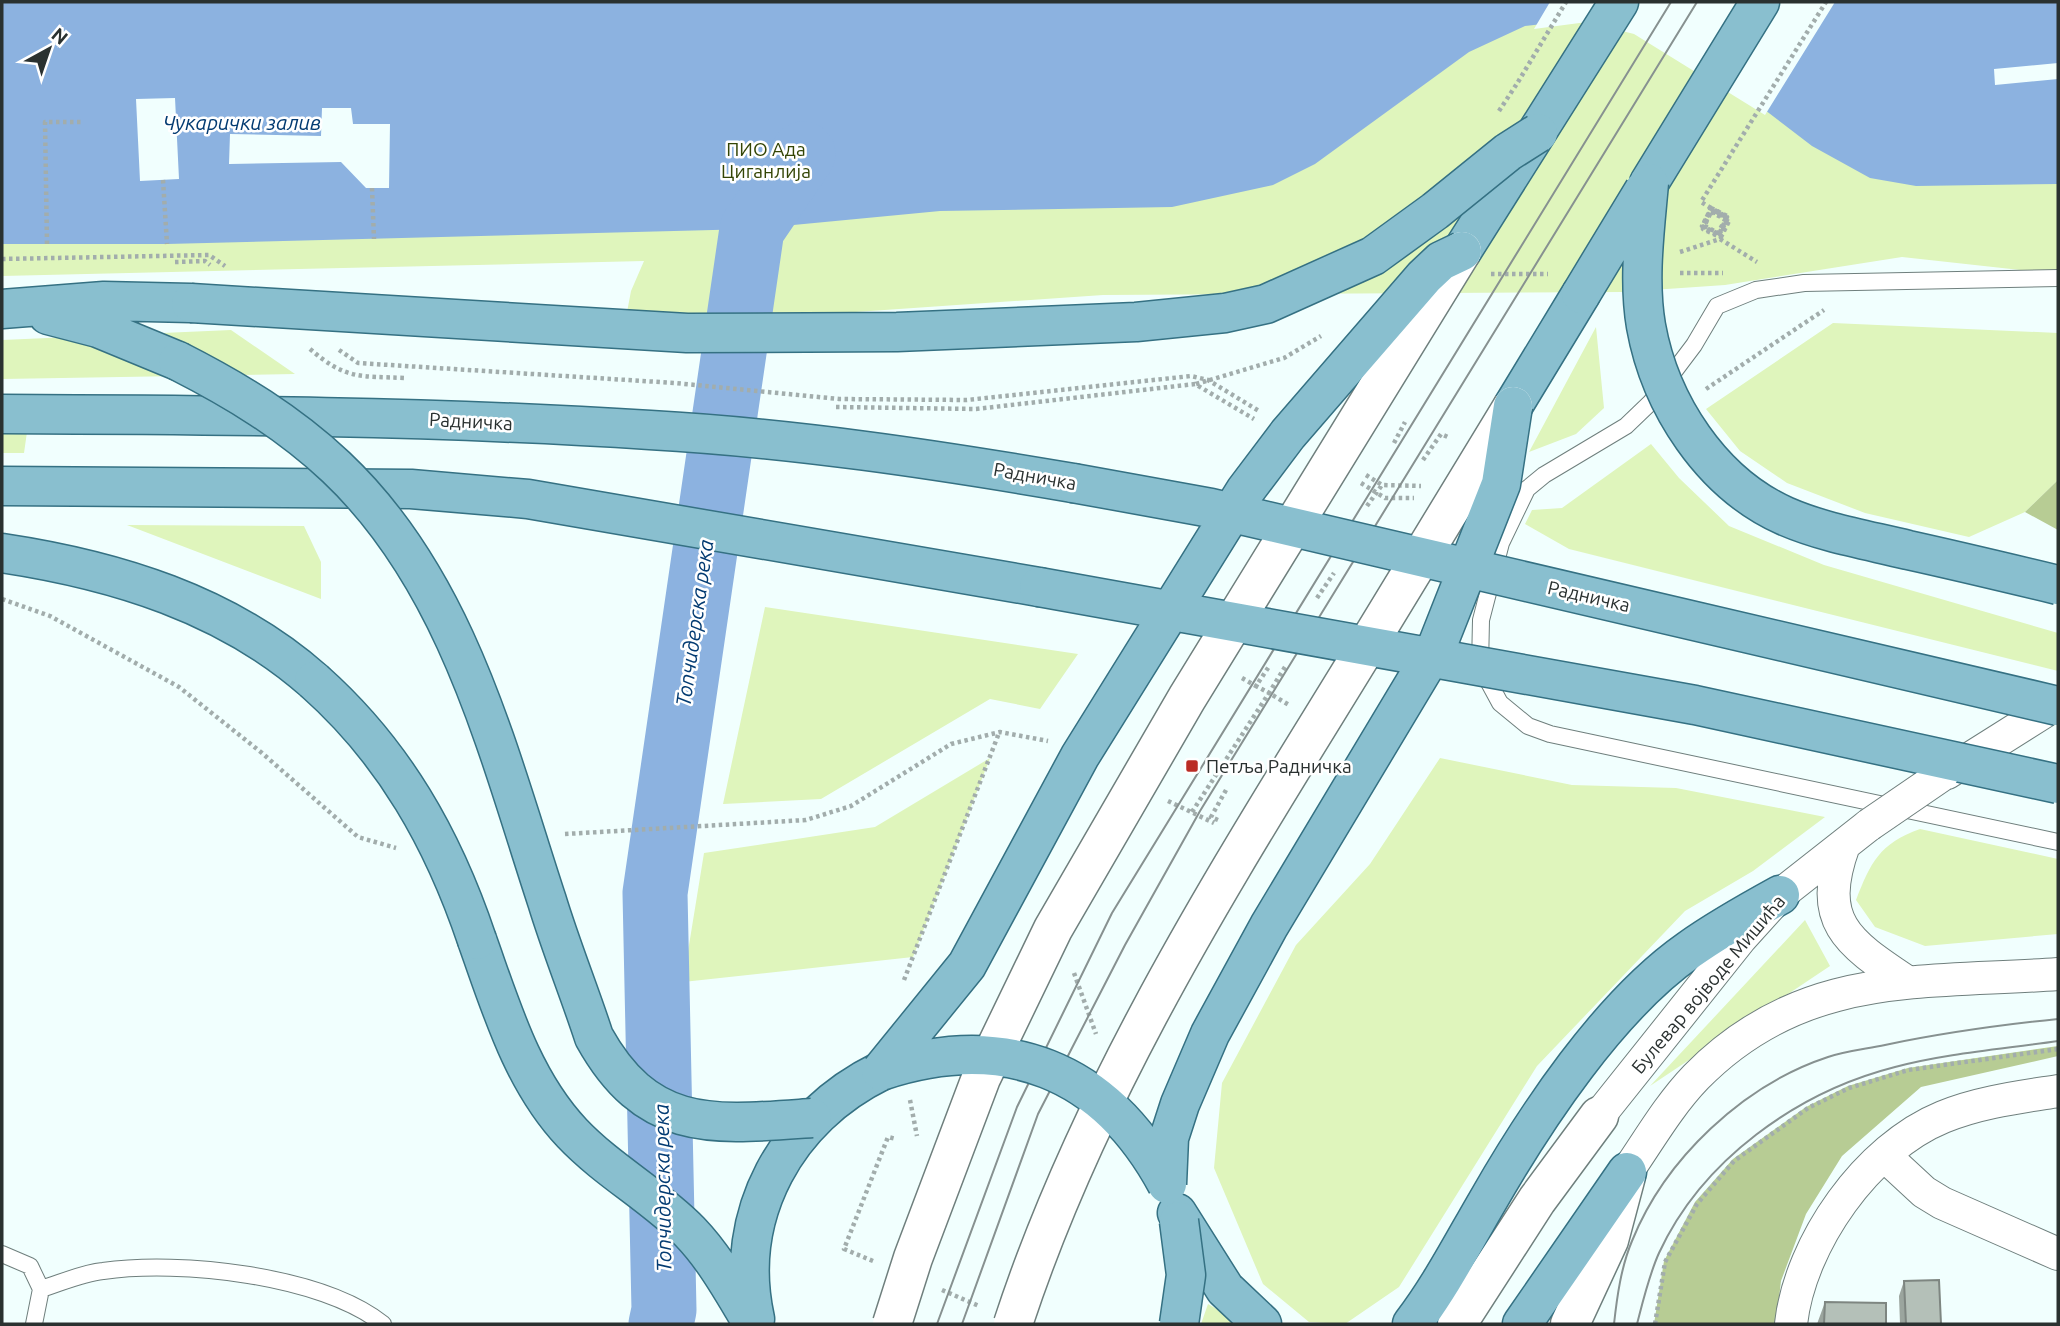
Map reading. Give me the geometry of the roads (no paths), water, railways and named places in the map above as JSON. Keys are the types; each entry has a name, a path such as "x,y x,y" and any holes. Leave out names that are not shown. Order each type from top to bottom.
{"main road":[{"path":"892,1324 922,1233 981,1078 1053,929 1187,698 1619,2"},
{"path":"1013,1324 1046,1234 1097,1119 1194,932 1246,841 1760,2"},
{"path":"12,308 104,301 191,303 587,329 724,334 937,330 1136,322 1225,313 1266,304 1373,256 1435,211 1508,152 1538,133"},
{"path":"1649,183 1644,241 1646,324 1655,362 1668,395 1689,434 1713,464 1746,493 1784,516 1826,530 2058,585"},
{"path":"881,1071 967,965 1080,756 1245,491 1288,434 1424,277 1441,261 1462,251"},
{"path":"12,308 98,328 178,361 259,405 337,468 381,517 413,562 452,632 482,702 594,1037 615,1072 651,1102 685,1117 717,1122 812,1118"},
{"path":"1167,1184 1170,1138 1180,1104 1210,1034 1269,926 1437,646 1501,484 1513,406"},
{"name":"Радничка","path":"2,414 360,416 652,430 858,450 1073,483 1245,516 2054,704"},
{"path":"2,486 411,489 528,499 830,550 1695,705 1946,767 2058,784"},
{"path":"2,553 88,570 169,594 238,626 314,681 362,728 413,797 439,845 466,909 520,1055 547,1102 572,1133 601,1160 691,1233 720,1270 755,1324"},
{"path":"1412,1324 1555,1096 1626,1008 1687,951 1780,895"},
{"path":"755,1324 750,1256 759,1206 780,1159 812,1118 844,1091 881,1071 917,1059 954,1054 992,1055 1029,1063 1052,1072 1096,1096 1125,1121 1149,1151 1167,1184 1179,1221 1186,1275 1179,1324"},
{"path":"1457,1324 1537,1200 1599,1116"},
{"path":"1522,1324 1627,1172"},
{"path":"1570,1324 1608,1240 1627,1172"},
{"path":"1179,1221 1225,1289 1262,1324"}],"street":[{"name":"Булевар војводе Мишића","path":"1599,1116 1741,938 1780,895 1946,767 2054,704"},
{"path":"1844,845 1832,893 1840,925 1863,952 1907,982"},
{"path":"1627,1172 1682,1093 1711,1063 1740,1041 1798,1007 1834,993 1871,985 2058,974"},
{"path":"1791,1324 1793,1305 1812,1250 1846,1196 1884,1155 1942,1117 1996,1102 2058,1091"},
{"path":"1884,1155 1904,1176 1942,1203 2058,1254"}],"lane":[{"path":"2058,278 1791,285 1756,290 1717,306 1694,345 1651,402 1626,426 1544,475 1527,489 1496,555 1481,620 1480,666 1500,703 1528,726 1550,734 2058,842"},
{"path":"2,1254 30,1266 41,1289 34,1324"},
{"path":"41,1289 102,1271 200,1268 302,1287 364,1309 383,1324"}],"water":[{"name":"Чукарички залив","path":"2,2 2058,2 2058,184 1916,186 1870,178 1812,146 1752,100 1636,31 1587,19 1525,26 1469,52 1315,164 1273,185 1172,207 940,211 752,229 167,244 2,244"}],"waterway":[{"name":"Топчидерска река","path":"661,1324 664,1310 655,893 752,229 803,154"}],"tram line":[{"path":"937,1324 1017,1107 1112,913 1671,2"},
{"path":"962,1324 1038,1114 1125,945 1200,811 1697,2"},
{"path":"1614,1324 1628,1251 1646,1211 1686,1154 1737,1106 1766,1086 1797,1070 1842,1053 1949,1033 2058,1019"},
{"path":"1637,1324 1655,1261 1677,1219 1700,1188 1756,1134 1789,1112 1858,1078 1915,1062 2058,1041"}],"place":[{"name":"Петља Радничка","path":"1192,766"}],"park label":[{"name":"ПИО Ада Циганлија","path":"766,160"}]}
